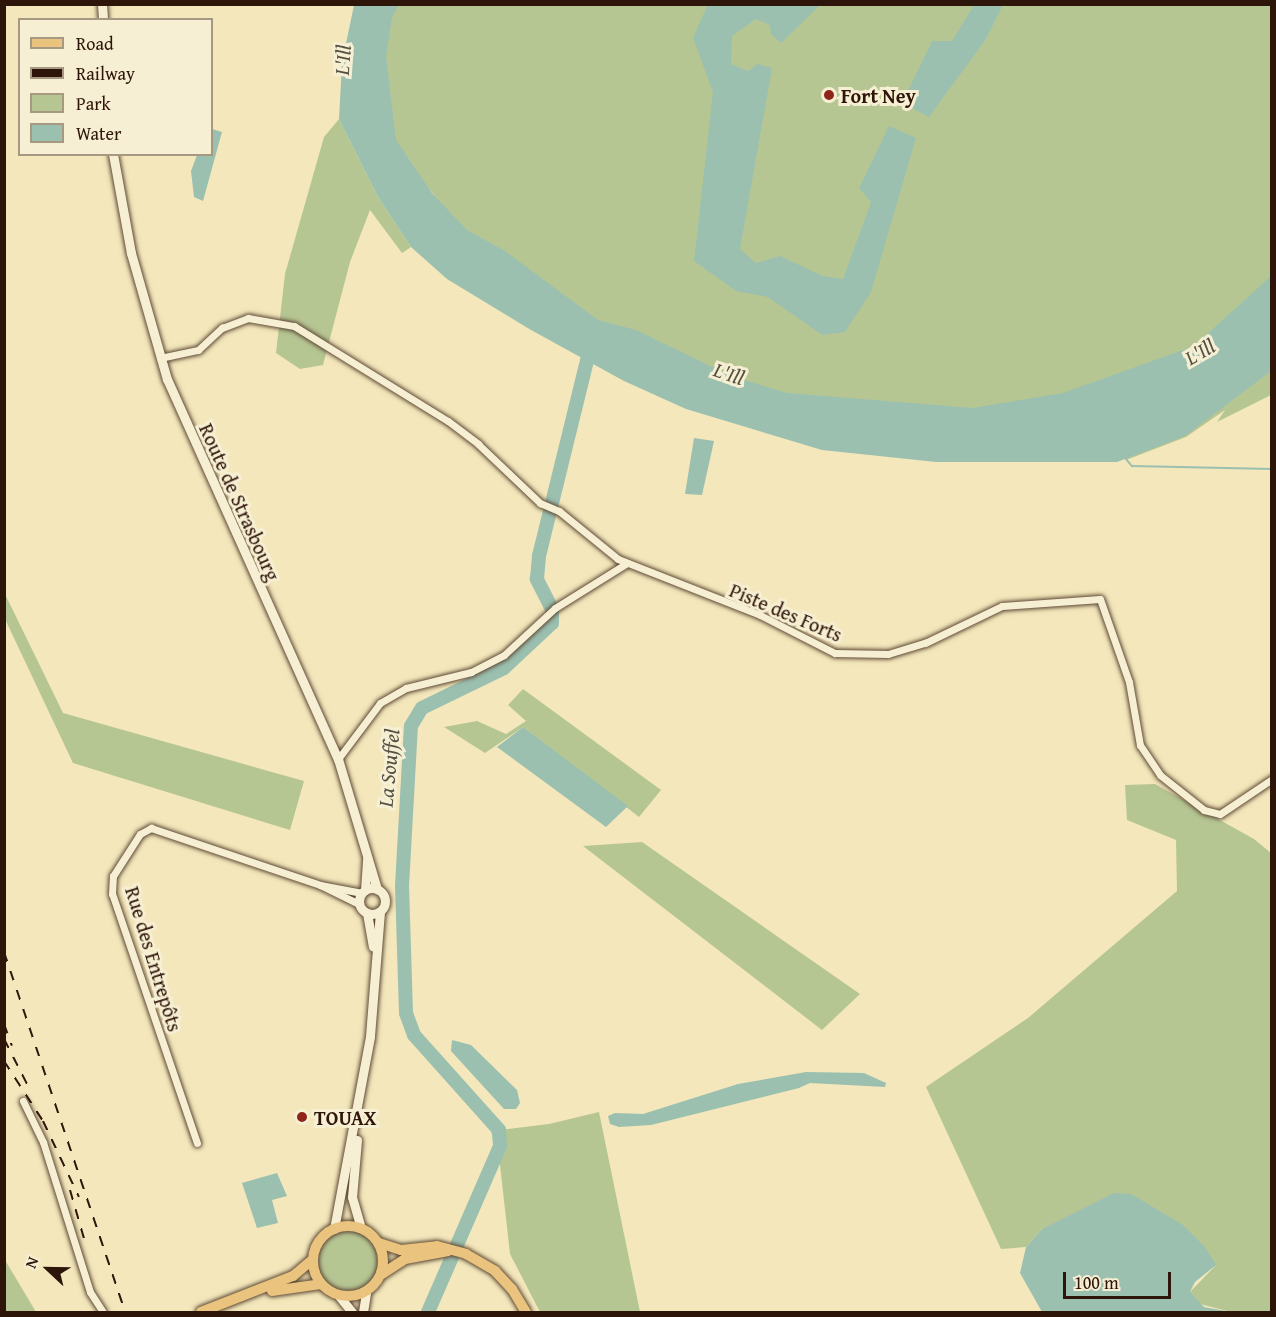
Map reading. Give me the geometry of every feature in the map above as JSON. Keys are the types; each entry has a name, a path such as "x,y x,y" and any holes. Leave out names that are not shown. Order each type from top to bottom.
{"main road":[{"name":"Route de Strasbourg","path":"113,156 131,253 160,358 195,448 338,759 377,890"},
{"path":"367,853 364,891 359,904 367,913 376,963"},
{"path":"364,891 377,890 385,902 380,911 352,1197 361,1228 379,1243 400,1250 437,1246 451,1250 495,1271 512,1289 526,1312"},
{"path":"367,913 380,911"},
{"path":"352,1312 339,1296 321,1284 313,1259 317,1245 334,1229 361,1090"},
{"path":"334,1229 361,1228"},
{"path":"379,1243 384,1258 382,1274"},
{"path":"363,1312 366,1292 382,1274 405,1259 451,1250"},
{"path":"201,1312 251,1295 293,1276 313,1259"},
{"path":"251,1295 321,1284"},
{"path":"339,1296 366,1292"}],"street":[{"name":"Piste des Forts","path":"160,358 198,350 222,328 248,318 289,324 448,422 478,444 545,507 554,509 602,549 627,563 760,615 829,651 850,655 888,654 925,644 1002,606 1100,598 1129,682 1140,744 1160,775 1204,810 1216,814 1225,813 1272,779"},
{"path":"338,759 380,703 406,688 487,665 504,655 552,611 627,563"},
{"name":"Rue des Entrepôts","path":"197,1143 112,894 113,876 140,834 159,828 320,885 359,904"},
{"name":"Rue des Entrepôts","path":"320,885 364,891"},
{"path":"23,1101 43,1142 90,1292 103,1312"}],"green space":[{"path":"385,5 1271,5 1271,395 1217,422 1225,410 1186,437 1126,460 1106,416 786,410 500,276 386,136"},
{"path":"339,119 378,197 411,247 402,253 370,210 350,262 323,365 300,369 276,353 285,274 324,137"},
{"path":"5,594 63,713 304,781 290,830 73,763 5,619"},
{"path":"523,689 661,790 639,817 523,727 485,753 444,727 477,721 506,734 526,721 508,705"},
{"path":"1155,784 1254,839 1271,853 1271,1312 1231,1312 1196,1303 1190,1292 1216,1265 1042,1229 1026,1247 1001,1249 926,1087 1028,1018 1177,891 1176,840 1127,820 1125,785"},
{"path":"642,842 860,994 822,1030 583,846"},
{"path":"599,1112 640,1312 540,1312 510,1254 500,1165 491,1131 549,1124"},
{"path":"348,1230 366,1236 374,1244 380,1262 374,1280 366,1288 348,1294 330,1288 322,1280 316,1262 322,1244 330,1236"},
{"path":"5,1260 36,1312 5,1312"}],"water":[{"path":"708,4 820,5 781,43 771,34 770,25 756,19 732,36 731,64 748,71 757,64 772,68 740,249 756,263 780,256 823,276 843,279 871,202 859,188 889,126 916,138 871,292 845,332 822,335 768,297 736,291 694,261 713,92 693,38"},
{"name":"L'Ill","path":"354,5 399,5 392,17 386,56 396,140 432,193 467,230 505,251 598,320 636,330 731,376 787,393 972,408 1063,393 1194,346 1271,276 1271,371 1185,436 1117,462 936,462 822,450 686,409 624,381 531,330 447,279 411,247 378,197 339,119 342,63"},
{"path":"974,5 1003,5 986,39 929,117 902,103 932,41 952,41"},
{"path":"213,129 222,132 203,201 194,197 191,171 197,156 213,156"},
{"path":"694,438 714,441 702,495 685,494"},
{"path":"523,727 628,806 606,827 497,747"},
{"path":"452,1040 471,1045 517,1090 520,1103 516,1109 504,1109 451,1051"},
{"path":"806,1072 864,1073 886,1083 885,1087 810,1083 799,1088 651,1125 619,1127 610,1124 608,1116 615,1113 643,1114 738,1084"},
{"path":"277,1173 287,1196 272,1200 278,1223 257,1228 242,1183"},
{"path":"1114,1193 1131,1194 1183,1225 1205,1247 1216,1265 1195,1282 1190,1292 1204,1307 1231,1312 1042,1312 1020,1273 1026,1247 1042,1229"}],"waterway":[{"name":"La Souffel","path":"457,1245 500,1146 499,1130 414,1035 406,1013 402,886 411,726 422,708 504,668 552,623 552,609 537,579 539,556 591,344"},
{"path":"1125,458 1132,466 1272,469"},
{"name":"La Souffel","path":"428,1312 452,1257"}],"railway":[{"path":"4,952 125,1312"},
{"path":"4,1024 12,1046"},
{"path":"4,1039 27,1084"},
{"path":"4,1061 43,1121 79,1197"},
{"path":"70,1190 85,1242"}],"place":[{"name":"Fort Ney","path":"829,95"},
{"name":"TOUAX","path":"302,1117"}]}
